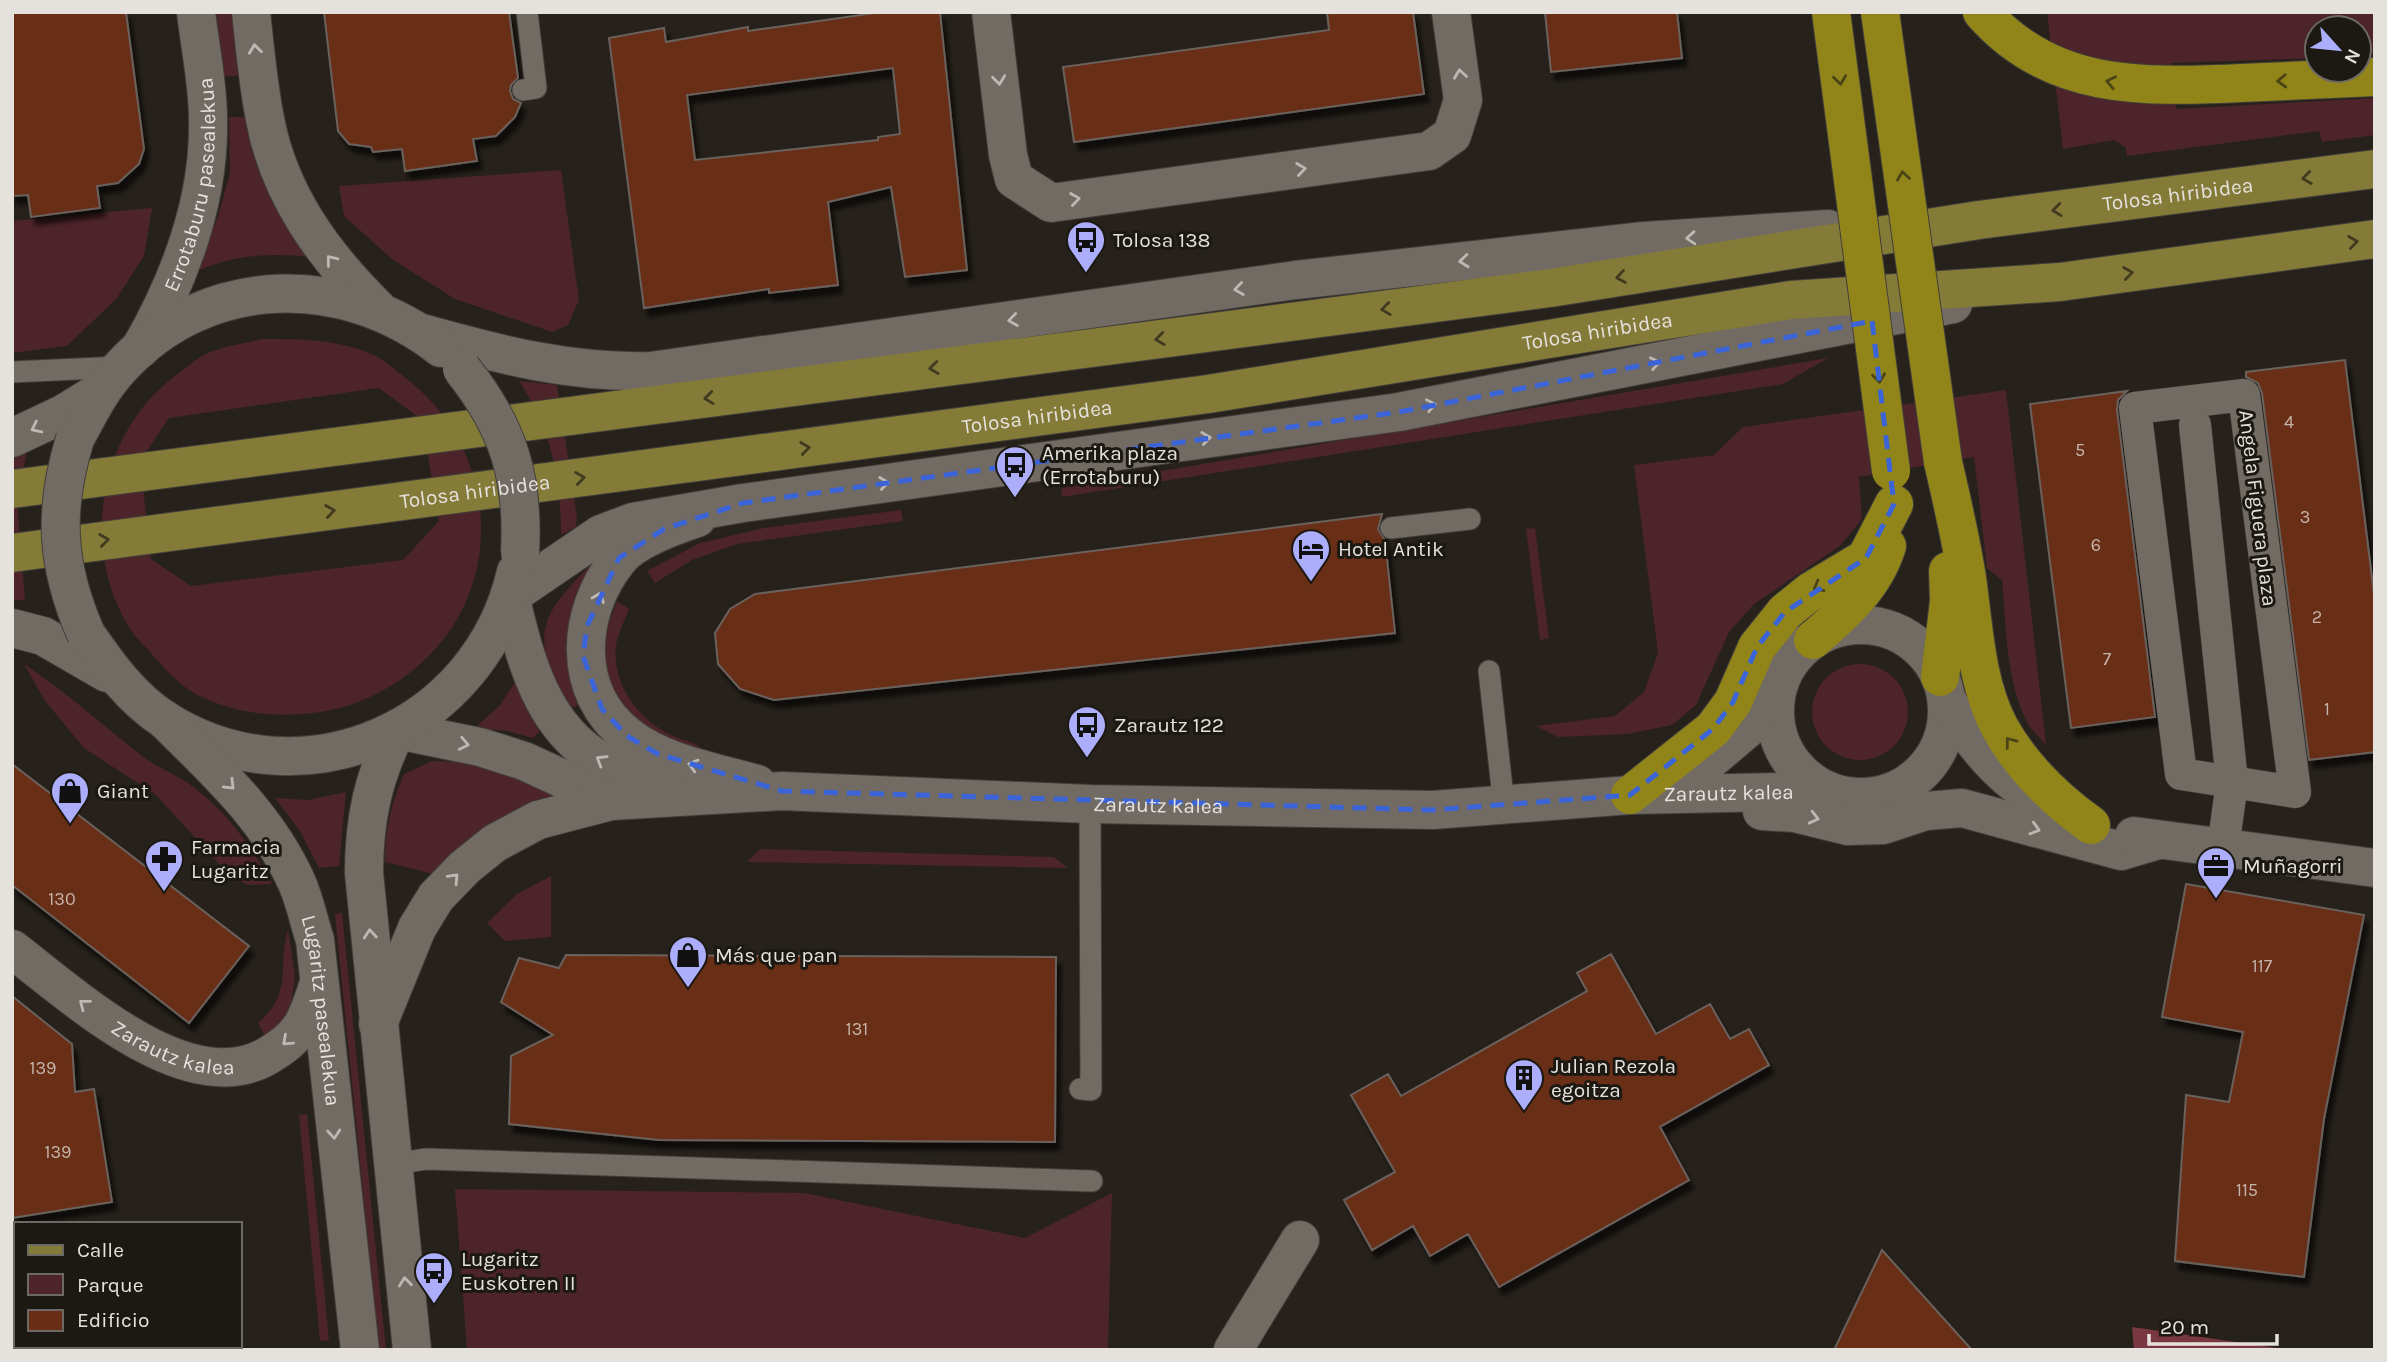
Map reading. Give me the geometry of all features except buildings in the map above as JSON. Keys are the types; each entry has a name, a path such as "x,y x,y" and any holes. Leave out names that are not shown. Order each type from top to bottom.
{"highway":[{"path":"1813,640 1852,606 1881,565 1890,538 1893,488 1831,12"},
{"path":"1880,12 1943,462 1949,600 1944,690"},
{"path":"1982,12 2011,38 2043,58 2081,75 2127,85 2375,77"},
{"path":"1943,462 1960,531 1984,687 2000,729 2037,777 2063,804 2091,825"},
{"path":"1630,795 1713,729 1733,702 1757,647 1786,612 1811,590 1867,558 1893,488"}],"main road":[{"name":"Tolosa hiribidea","path":"12,489 1550,288 1979,220 2375,169"},
{"name":"Tolosa hiribidea","path":"12,553 1208,394 1791,300 2060,282 2375,239"}],"street":[{"name":"Errotaburu pasealekua","path":"118,680 86,634 66,582 59,538 65,471 75,439 176,278 200,201 208,119 196,12"},
{"path":"251,12 265,120 288,190 326,254 378,309"},
{"path":"991,12 1008,155 1014,179 1051,203 1429,151 1452,135 1463,100 1451,12"},
{"name":"Tolosa hiribidea","path":"422,333 502,356 578,370 651,371 1323,277 1644,241 1979,220"},
{"name":"Tolosa hiribidea","path":"743,503 1399,412 2060,282"},
{"path":"12,438 63,414 169,327 201,311 236,299 271,293 307,293 343,298 378,309 422,333 463,369 487,400 505,436 517,474 522,513 520,553 510,596 496,629 478,660 455,687 428,711 397,730 331,752 273,755 227,748 195,736 164,719 118,680 43,636 12,628"},
{"name":"Angela Figuera plaza","path":"2244,395 2295,792 2232,782 2180,774 2135,408 2244,395"},
{"path":"2195,425 2232,782 2223,848"},
{"path":"510,596 601,534 633,522 743,503"},
{"path":"743,503 664,529 619,558 602,587 587,626 583,656 590,686 602,709 627,736 658,754 782,791"},
{"path":"510,596 524,657 562,730 603,762 686,797"},
{"path":"1944,690 1946,727 1938,750 1925,771 1905,786 1880,796 1854,797 1828,792 1805,777 1787,757 1777,732 1775,705 1782,679 1794,657 1813,640 1848,627 1886,628 1909,639 1927,656 1944,690 1964,730 1992,765 2033,798 2091,825 2158,840 2375,868"},
{"name":"Zarautz kalea","path":"1630,795 1708,762 1747,729 1782,679"},
{"name":"Lugaritz pasealekua","path":"164,719 245,800 278,845 299,886 315,940 360,1350"},
{"path":"397,730 480,747 524,761 611,801"},
{"path":"397,730 381,762 372,789 364,834 378,1024 412,1350"},
{"path":"1905,786 1964,787 2033,798"},
{"name":"Zarautz kalea","path":"378,1024 417,928 439,894 465,867 495,844 538,820 611,801 782,791 1090,804 1433,810 1630,795 1828,792"},
{"path":"1504,806 1589,823 1736,810 1795,813 1848,827 1883,825 1926,811 1962,808 2121,851 2158,840"},
{"name":"Zarautz kalea","path":"12,949 122,1033 150,1048 216,1069 241,1069 288,1044 302,1026 319,983"},
{"path":"1233,1350 1300,1240"}],"lane":[{"path":"523,90 536,88 527,12"},
{"path":"12,372 120,369"},
{"path":"1391,528 1469,519"},
{"path":"1489,671 1504,806"},
{"path":"1080,1089 1091,1090 1090,804"},
{"path":"393,1164 426,1159 1092,1181"}],"highlighted area":[{"path":"1872,321 1894,504 1866,558 1785,612 1757,647 1733,702 1713,729 1630,795 1433,810 782,791 658,754 627,736 602,709 583,656 587,626 619,558 664,529 743,503 1399,412"}],"green space":[{"path":"215,12 232,12 240,75 224,77"},
{"path":"2047,12 2375,12 2375,54 2373,14 2303,14 2303,58 2171,63 2176,109 2375,98 2375,135 2322,142 2319,131 2127,156 2126,148 2114,140 2063,149"},
{"path":"229,117 244,117 255,159 268,192 286,223 313,257 254,256 226,261 197,271 219,213 230,173"},
{"path":"561,170 579,300 568,325 552,332 455,299 392,259 344,216 339,186"},
{"path":"152,208 144,256 117,298 67,346 12,353 12,221"},
{"path":"262,339 333,343 381,359 430,400 451,427 467,458 477,491 481,525 479,560 469,594 453,626 429,656 399,681 364,700 327,711 280,715 249,712 219,704 188,689 168,672 129,628 112,592 104,559 102,525 105,491 114,458 129,427 149,399 204,355","holes":["379,388 422,420 439,521 403,560 191,586 151,559 140,461 169,418"]},
{"path":"1828,358 1783,384 1062,497 1061,488"},
{"path":"519,381 557,385 577,517 576,527 561,535 559,493 552,455 539,418"},
{"path":"2006,390 2046,745 2028,723 2014,687 2002,580 1987,568 1974,457 1859,477 1862,519 1840,546 1754,604 1729,632 1696,705 1672,725 1628,734 1558,737 1536,726 1615,716 1644,692 1658,653 1634,465 1714,455 1743,427"},
{"path":"27,450 17,502 25,600 12,600 12,457"},
{"path":"901,510 903,521 737,544 692,560 655,583 647,571 700,543 764,528"},
{"path":"1535,528 1549,638 1540,640 1526,529"},
{"path":"595,559 580,702 576,707 570,707 548,665 545,630 557,603"},
{"path":"617,601 629,609 617,640 616,655 617,669 627,695 645,718 669,734 696,745 709,757 683,755 611,699 603,667 605,633"},
{"path":"24,664 70,697 142,756 202,793 236,829 272,884 248,885 231,877 156,795 84,748 45,701"},
{"path":"1860,664 1878,668 1894,678 1904,694 1908,712 1904,730 1894,746 1878,756 1860,760 1842,756 1826,746 1816,730 1812,712 1816,694 1826,678 1842,668"},
{"path":"517,679 526,707 540,731 533,738 507,731 475,728 500,705"},
{"path":"432,761 469,763 500,770 530,782 562,800 437,875 385,862 390,817 404,774"},
{"path":"346,792 339,866 319,868 300,831 275,798 308,800"},
{"path":"760,849 1054,857 1068,868 747,862"},
{"path":"551,876 551,937 505,941 487,923 517,894"},
{"path":"342,913 386,1350 379,1350 335,914"},
{"path":"288,929 295,977 290,1012 266,1038 258,1023 269,1012 280,990"},
{"path":"307,1114 329,1340 320,1341 299,1115"},
{"path":"455,1189 804,1193 1025,1238 1112,1193 1108,1350 467,1350"}],"shaded area":[{"path":"2132,1327 2292,1350 2134,1350"}],"place":[{"name":"Tolosa 138","path":"1086,274"},
{"name":"Amerika plaza (Errotaburu)","path":"1015,499"},
{"name":"Hotel Antik","path":"1311,583"},
{"name":"Zarautz 122","path":"1087,759"},
{"name":"Giant","path":"70,825"},
{"name":"Farmacia Lugaritz","path":"164,893"},
{"name":"Muñagorri","path":"2216,900"},
{"name":"Más que pan","path":"688,989"},
{"name":"Julian Rezola egoitza","path":"1524,1112"},
{"name":"Lugaritz Euskotren II","path":"434,1305"}]}
